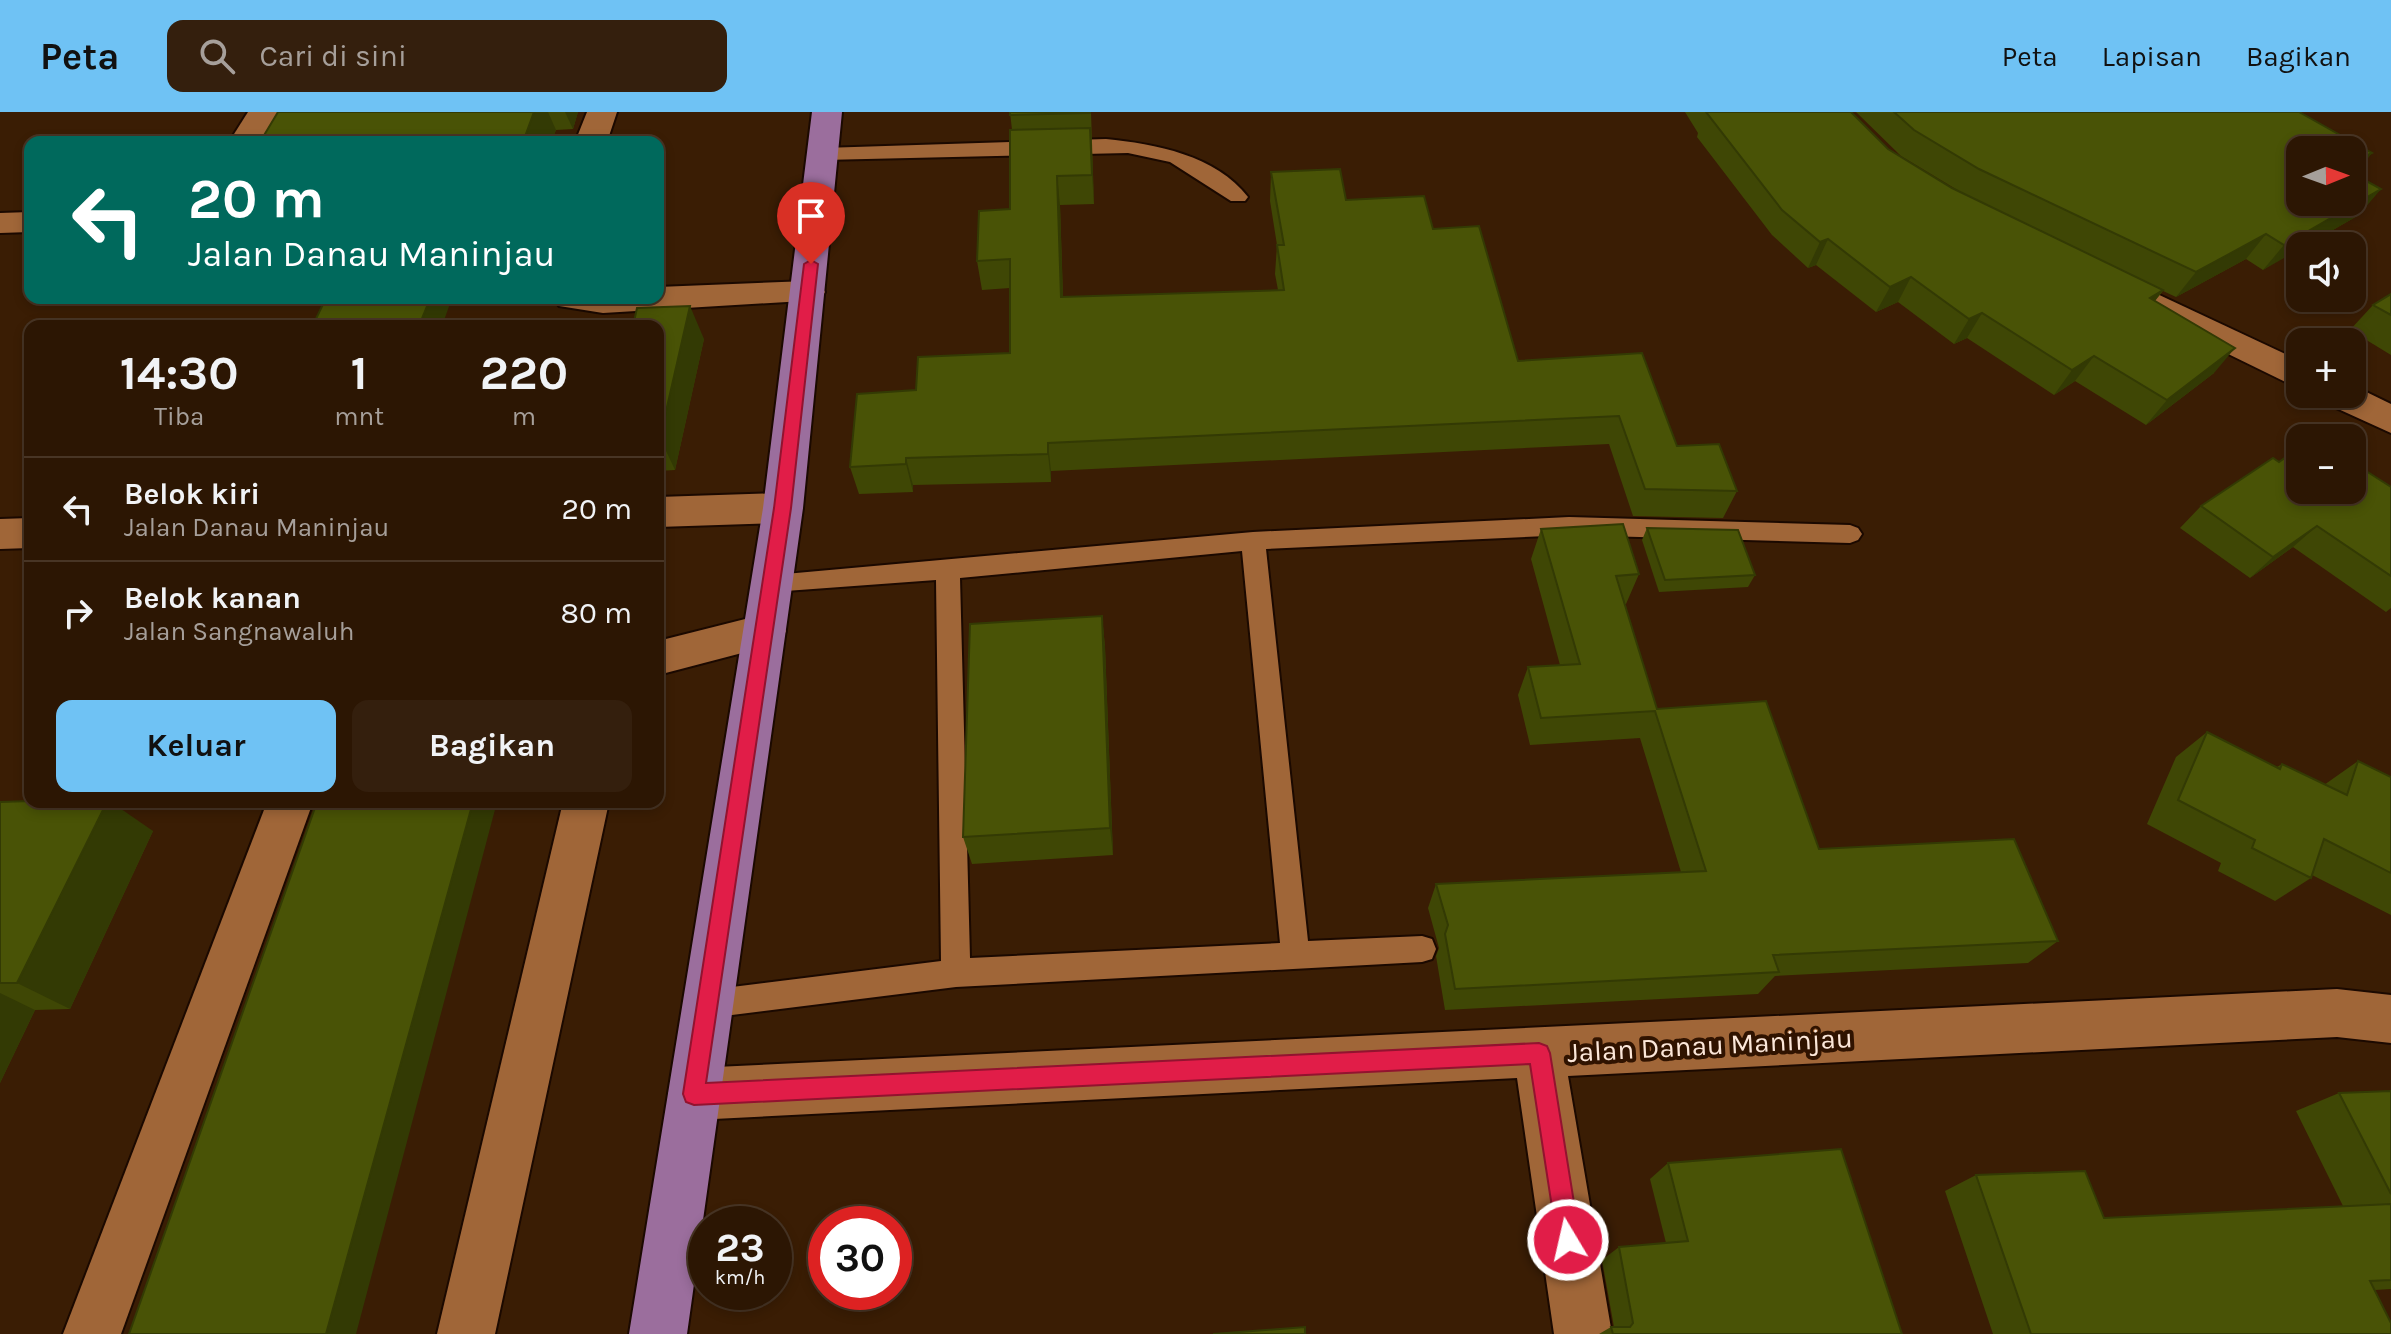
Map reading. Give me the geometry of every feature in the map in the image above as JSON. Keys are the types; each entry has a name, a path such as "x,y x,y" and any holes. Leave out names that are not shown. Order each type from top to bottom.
{"main road":[{"path":"658,1334 783,508 825,133"}],"street":[{"path":"249,136 263,112"},
{"path":"593,136 602,112"},
{"path":"0,223 24,222"},
{"path":"2105,280 2286,369"},
{"path":"664,298 808,292"},
{"path":"2366,408 2391,420"},
{"path":"664,512 783,508"},
{"path":"0,534 24,533"},
{"path":"664,654 765,631"},
{"path":"92,1334 288,808"},
{"path":"466,1334 585,808"},
{"name":"Jalan Danau Maninjau","path":"694,1094 2337,1013 2391,1019"},
{"path":"1539,1053 1583,1334"}],"lane":[{"path":"825,133 1147,148 1172,154 1197,166 1238,197"},
{"path":"772,583 1253,541 1569,526 1850,534"},
{"path":"1253,541 1295,953"},
{"path":"948,570 956,973"},
{"path":"708,1004 956,973 1295,953 1422,949"}],"building":[{"path":"278,112 534,112 525,136 264,136"},
{"path":"1010,112 1090,112 1090,113 1010,115"},
{"path":"1706,112 1851,112 1888,149 1952,188 2163,290 2150,298 2235,348 2167,400 2094,356 2072,370 1982,313 1969,319 1911,277 1890,287 1828,239 1820,242 1782,210"},
{"path":"1894,112 2299,112 2342,136 2286,136 2286,216 2334,216 2307,232 2286,232 2284,245 2266,234 2196,272 1979,169 1914,130"},
{"path":"1090,128 1092,175 1057,176 1061,297 1284,290 1277,245 1284,245 1271,172 1340,169 1346,200 1424,196 1433,229 1479,226 1518,361 1642,353 1677,446 1719,444 1737,491 1645,489 1619,416 1048,443 1048,454 906,458 906,464 850,467 857,394 916,390 918,357 1010,353 1010,259 977,261 979,211 1010,209 1010,130"},
{"path":"2366,181 2381,189 2366,198"},
{"path":"2391,294 2391,315 2373,305"},
{"path":"323,304 428,304 421,320 315,320"},
{"path":"690,306 664,420 664,320 634,320 637,308"},
{"path":"2286,457 2286,504 2366,504 2366,471 2391,487 2391,576 2317,526 2273,557 2201,506 2273,458 2279,462"},
{"path":"1623,524 1639,574 1616,576 1657,709 1766,701 1819,849 2014,839 2058,941 1773,955 1779,972 1455,989 1445,934 1448,925 1436,884 1706,871 1655,711 1541,718 1528,667 1580,664 1541,529"},
{"path":"1647,528 1738,530 1755,575 1665,580"},
{"path":"1102,616 1110,828 963,837 970,624"},
{"path":"2207,732 2280,769 2282,764 2347,795 2358,761 2391,777 2391,873 2324,839 2311,878 2252,848 2255,840 2178,800"},
{"path":"24,801 24,808 104,808 17,983 0,983 0,802"},
{"path":"315,808 471,808 326,1334 129,1334"},
{"path":"2391,1091 2391,1194 2339,1093"},
{"path":"1841,1149 1902,1334 1613,1334 1611,1327 1630,1327 1633,1323 1619,1247 1688,1241 1668,1163"},
{"path":"2085,1171 2104,1218 2391,1204 2391,1280 2370,1281 2391,1323 2391,1334 2031,1334 1976,1175"},
{"path":"1305,1327 1305,1334 1213,1334"}],"route":[{"path":"811,264 783,508 694,1094 1539,1053 1568,1240"}]}
